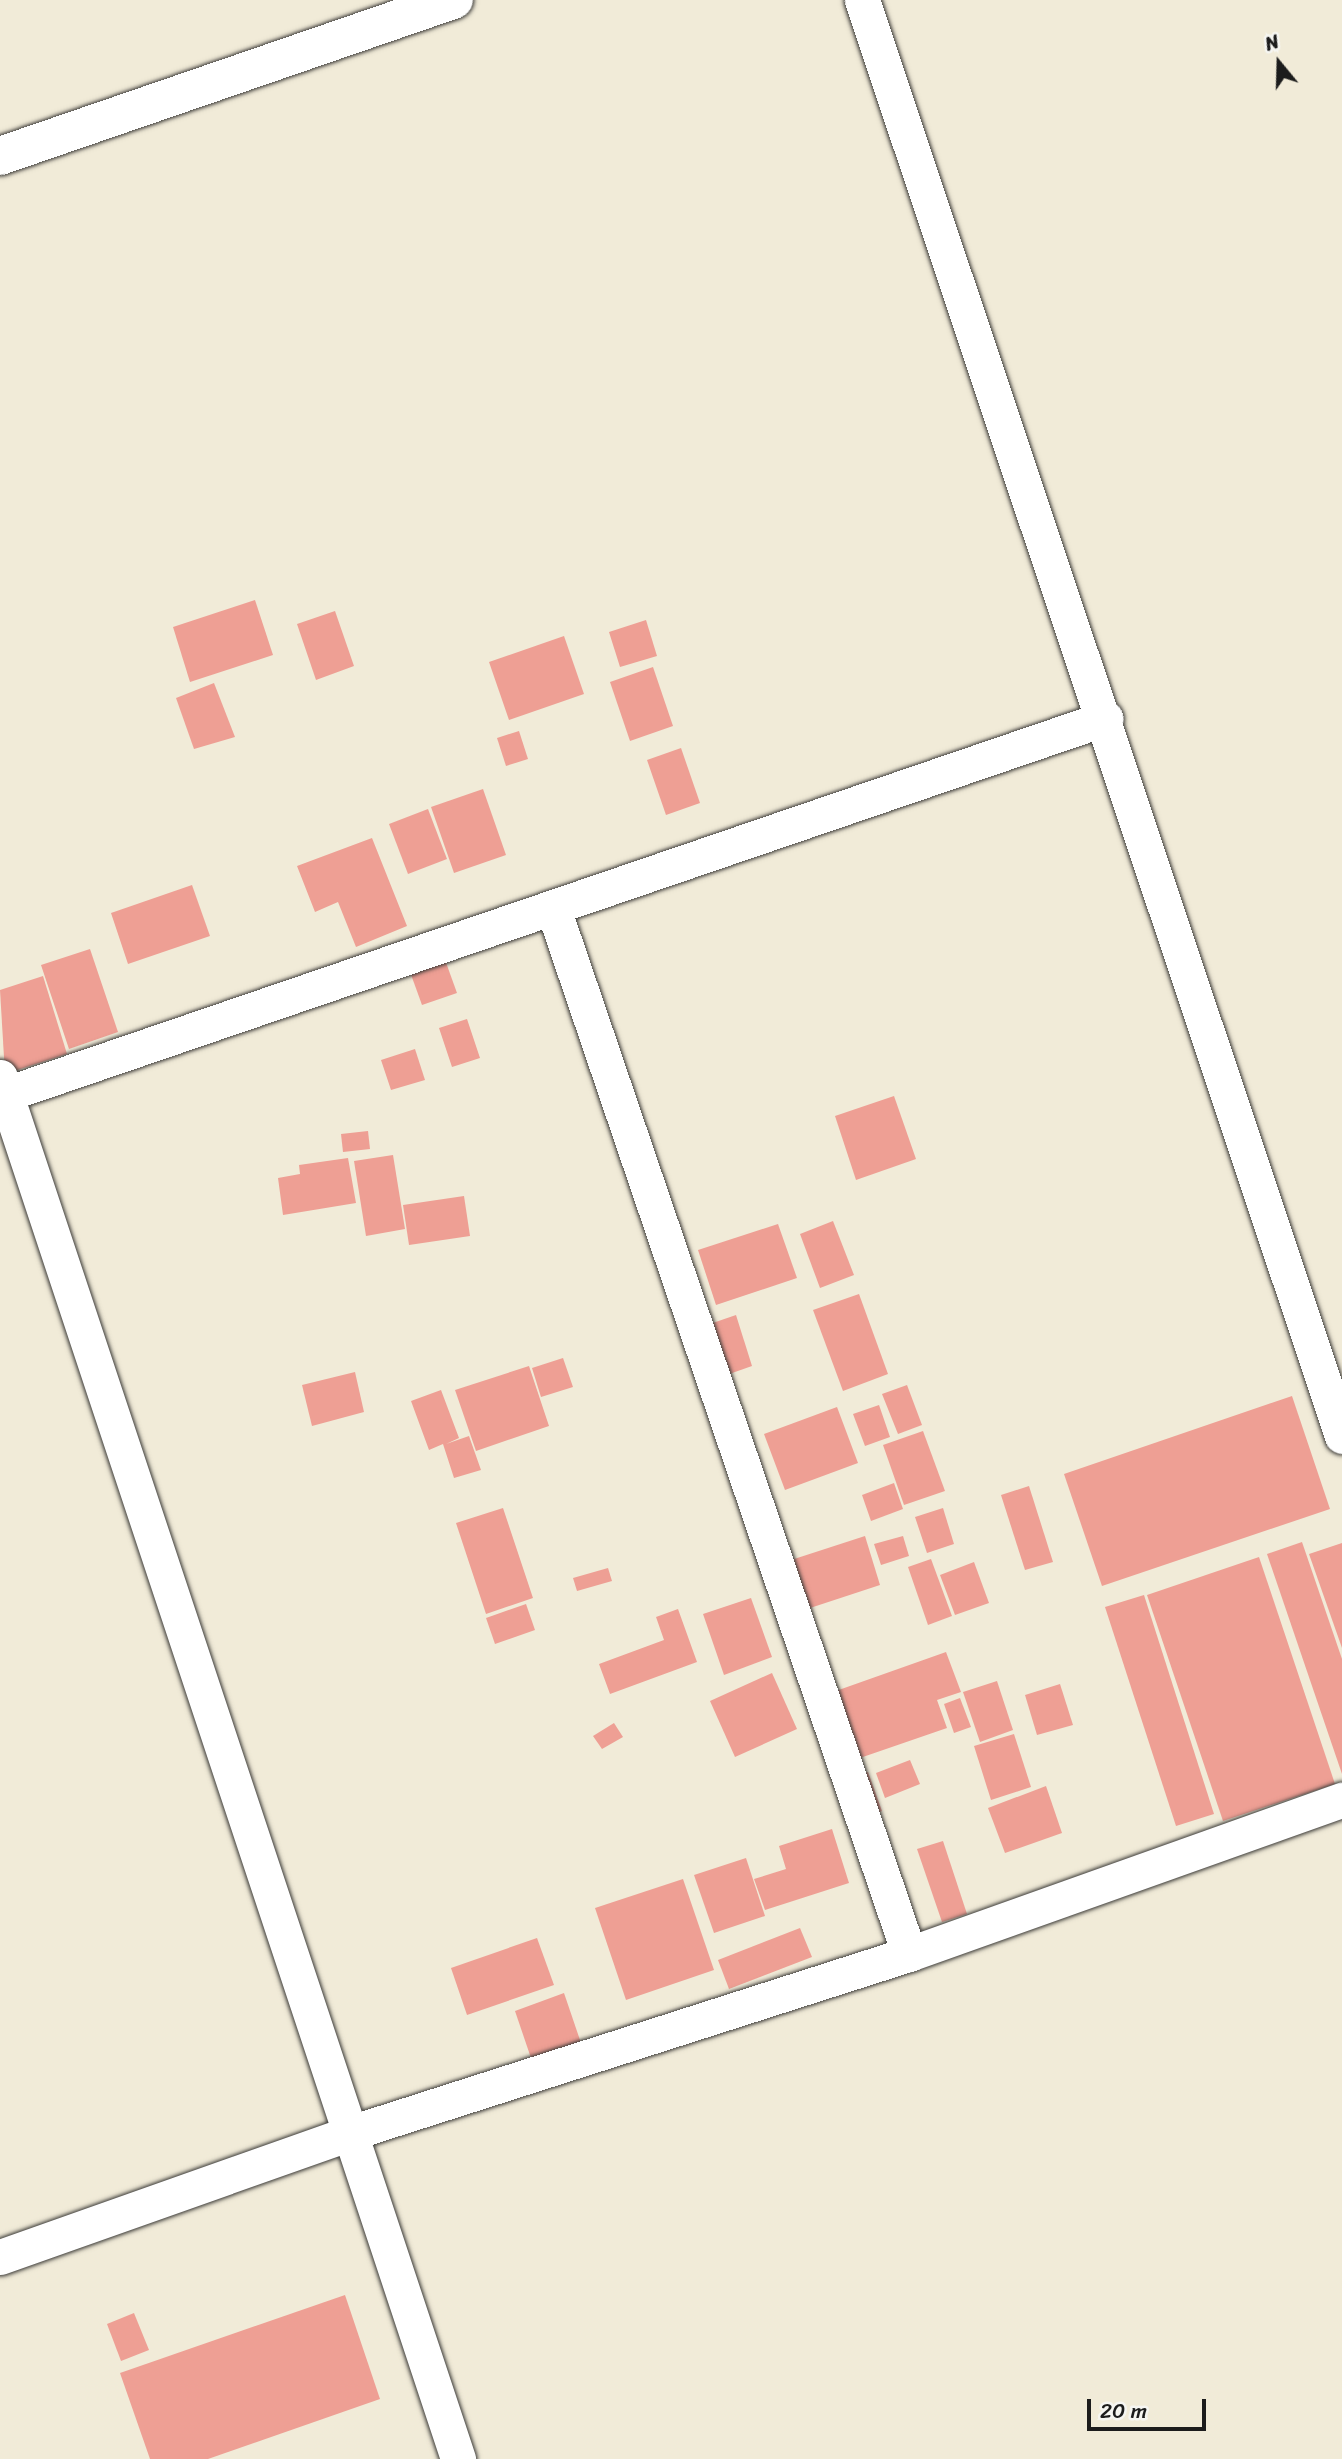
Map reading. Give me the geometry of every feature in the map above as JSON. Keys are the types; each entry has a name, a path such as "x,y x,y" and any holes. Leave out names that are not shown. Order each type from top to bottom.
{"street":[{"path":"0,156 454,0"},
{"path":"862,0 1106,718 1342,1436"},
{"path":"458,2459 3,1086 553,908 1106,718"},
{"path":"553,908 909,1954"},
{"path":"0,2257 350,2133 909,1954 1342,1800"}],"building":[{"path":"255,600 273,655 190,682 173,627"},
{"path":"335,611 354,666 316,680 297,624"},
{"path":"646,620 657,656 620,667 609,632"},
{"path":"564,636 584,694 509,720 489,662"},
{"path":"653,667 673,726 630,741 610,682"},
{"path":"214,683 235,737 194,749 176,698"},
{"path":"519,731 528,759 506,766 497,738"},
{"path":"681,748 700,803 666,815 647,760"},
{"path":"483,789 506,855 454,873 431,807"},
{"path":"428,809 447,859 408,874 389,824"},
{"path":"372,838 407,926 356,947 338,902 315,912 297,866"},
{"path":"192,885 210,936 128,964 111,913"},
{"path":"90,949 118,1032 69,1049 41,965"},
{"path":"444,957 457,993 422,1005 409,969"},
{"path":"43,976 67,1054 5,1074 0,990"},
{"path":"467,1019 480,1058 452,1067 439,1028"},
{"path":"415,1049 425,1080 391,1090 381,1060"},
{"path":"894,1096 916,1159 856,1180 835,1116"},
{"path":"368,1131 370,1149 343,1152 341,1134"},
{"path":"393,1155 405,1229 366,1236 354,1161"},
{"path":"348,1158 356,1203 283,1215 278,1178 300,1174 299,1165"},
{"path":"464,1196 470,1236 409,1245 403,1205"},
{"path":"833,1221 854,1275 820,1288 800,1234"},
{"path":"778,1224 797,1278 716,1305 698,1250"},
{"path":"859,1294 888,1374 843,1391 813,1310"},
{"path":"736,1315 752,1366 718,1378 701,1327"},
{"path":"563,1358 573,1387 541,1397 532,1368"},
{"path":"529,1366 549,1426 476,1451 455,1390"},
{"path":"355,1372 364,1412 312,1426 302,1385"},
{"path":"907,1385 922,1425 898,1434 882,1394"},
{"path":"441,1390 459,1438 446,1444 469,1436 481,1470 454,1478 443,1444 429,1450 411,1401"},
{"path":"1292,1396 1330,1509 1102,1586 1064,1474"},
{"path":"879,1405 890,1437 865,1446 853,1414"},
{"path":"837,1407 858,1463 785,1490 764,1434"},
{"path":"923,1431 945,1491 904,1505 883,1445"},
{"path":"894,1483 903,1509 871,1521 862,1495"},
{"path":"1029,1486 1053,1562 1025,1570 1001,1495"},
{"path":"503,1508 533,1598 486,1614 456,1523"},
{"path":"943,1508 954,1544 927,1553 915,1517"},
{"path":"865,1536 880,1585 804,1610 788,1561"},
{"path":"903,1536 909,1556 881,1565 874,1544"},
{"path":"1302,1542 1342,1659 1342,1774 1267,1554"},
{"path":"1342,1543 1342,1648 1309,1554"},
{"path":"1259,1557 1335,1784 1223,1821 1147,1595"},
{"path":"931,1559 952,1616 928,1625 908,1567"},
{"path":"974,1562 989,1603 955,1615 940,1575"},
{"path":"608,1568 612,1581 577,1591 573,1578"},
{"path":"1144,1595 1214,1814 1176,1826 1105,1607"},
{"path":"751,1598 772,1657 724,1675 703,1614"},
{"path":"526,1604 535,1630 495,1644 486,1618"},
{"path":"678,1609 697,1662 610,1694 599,1664 664,1640 656,1617"},
{"path":"946,1652 961,1692 937,1700 947,1728 857,1759 833,1692"},
{"path":"772,1673 797,1729 735,1757 710,1701"},
{"path":"997,1681 1013,1730 980,1742 963,1692"},
{"path":"1060,1684 1073,1725 1037,1735 1025,1695"},
{"path":"960,1698 971,1727 954,1733 944,1704"},
{"path":"614,1723 623,1737 602,1749 593,1736"},
{"path":"1014,1734 1031,1787 991,1800 974,1746"},
{"path":"910,1760 920,1784 885,1798 876,1773"},
{"path":"868,1772 882,1811 867,1817 853,1777"},
{"path":"1046,1786 1062,1833 1005,1853 988,1808"},
{"path":"832,1829 849,1883 765,1910 754,1879 786,1869 779,1846"},
{"path":"943,1841 967,1914 942,1922 917,1849"},
{"path":"746,1858 765,1916 714,1933 694,1875"},
{"path":"683,1879 714,1970 626,2000 595,1908"},
{"path":"800,1928 812,1957 729,1989 718,1960"},
{"path":"537,1938 554,1985 467,2015 451,1968"},
{"path":"564,1993 581,2043 532,2061 515,2011"},
{"path":"345,2295 380,2399 208,2459 150,2459 120,2373"},
{"path":"134,2313 149,2350 121,2361 107,2324"}]}
